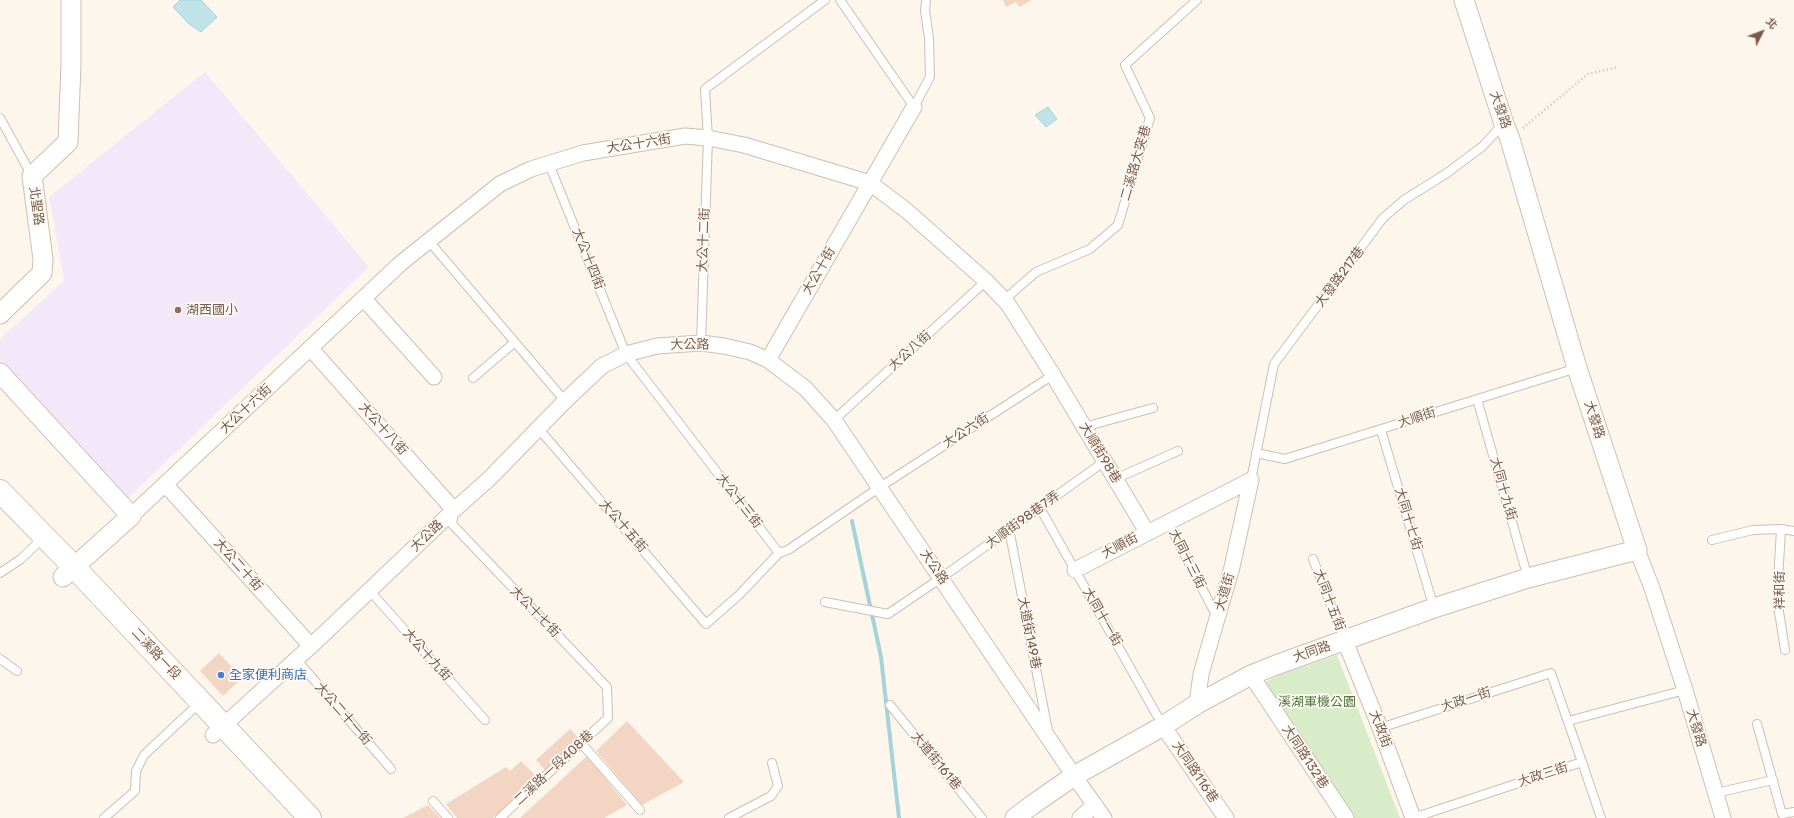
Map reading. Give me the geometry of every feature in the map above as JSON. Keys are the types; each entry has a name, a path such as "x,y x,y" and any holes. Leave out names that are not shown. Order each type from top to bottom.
{"main road":[{"name":"二溪路一段","path":"0,491 40,542 68,572 219,730 310,818"},
{"name":"二溪路一段","path":"0,508 40,542"},
{"name":"二溪路一段","path":"68,572 191,712 219,730 291,818"}],"street":[{"name":"北聖路","path":"0,314 42,273 43,259 32,176 68,142 71,64 71,0"},
{"name":"大發路","path":"1464,0 1472,20 1507,131 1577,368 1637,550 1652,588 1685,690 1723,818"},
{"name":"大公十街","path":"768,360 914,107"},
{"name":"大公十六街","path":"68,572 131,516 428,240 500,184 531,169 583,153 685,136 708,138 744,145 870,183"},
{"path":"870,183 907,211 986,281 1004,300 1053,375"},
{"path":"364,298 434,377"},
{"name":"大公路","path":"219,730 490,478 565,401 602,366 626,354 657,346 701,343 724,346 750,352 768,360 805,388 834,420 942,578 1074,776 1104,818"},
{"name":"大公十八街","path":"311,349 454,510"},
{"path":"0,374 131,516"},
{"name":"大順街98巷","path":"1053,375 1147,532"},
{"name":"大順街","path":"1075,570 1250,480"},
{"name":"大道街","path":"1197,704 1201,674 1232,567 1250,480"},
{"name":"大公二十街","path":"165,484 311,646"},
{"name":"大同路","path":"1015,818 1074,776 1163,726 1197,704 1251,675 1434,608 1528,578 1637,550"},
{"name":"大政街","path":"1345,641 1380,728 1413,818"},
{"name":"大同路132巷","path":"1251,675 1346,818"},
{"name":"大同路116巷","path":"1163,726 1226,818"},
{"path":"1080,818 1095,805"}],"lane":[{"name":"大公十二街","path":"701,343 708,138 705,89 825,0"},
{"path":"840,0 914,107 930,77 929,38 925,11 926,0"},
{"name":"二溪路大突巷","path":"1004,300 1036,272 1090,249 1118,225 1150,118 1125,65 1197,0"},
{"path":"0,118 32,176"},
{"name":"大發路217巷","path":"1250,480 1274,364 1383,218 1404,200 1447,173 1483,146 1507,131"},
{"name":"大公十四街","path":"549,164 626,354"},
{"path":"428,240 565,401"},
{"name":"大公八街","path":"834,420 986,281"},
{"path":"473,378 515,342"},
{"name":"大公十三街","path":"626,354 779,553"},
{"name":"大順街","path":"1256,453 1285,459 1577,368"},
{"name":"大公六街","path":"880,487 1053,375"},
{"name":"大同十九街","path":"1477,399 1528,578"},
{"path":"1084,427 1153,408"},
{"name":"大公十五街","path":"539,429 706,624 739,595 779,553"},
{"name":"大同十七街","path":"1381,430 1434,608"},
{"path":"1115,479 1178,451"},
{"name":"大順街98巷7弄","path":"825,602 888,614 942,578 1105,461"},
{"path":"779,553 788,550 880,487"},
{"name":"大同十一街","path":"1040,508 1163,726"},
{"name":"大公十七街","path":"454,510 452,524 607,687 608,718"},
{"name":"大同十三街","path":"1168,521 1218,618"},
{"name":"大道街149巷","path":"1009,529 1049,737"},
{"path":"1712,540 1753,530 1781,529 1794,531"},
{"name":"祥和街","path":"1781,529 1777,600 1785,650"},
{"path":"0,573 21,559 40,542"},
{"name":"大同十五街","path":"1313,559 1345,641"},
{"name":"大公十九街","path":"369,590 485,720"},
{"path":"0,659 17,671"},
{"name":"大公二十一街","path":"296,659 391,769"},
{"name":"大政一街","path":"1380,728 1551,673"},
{"name":"大政三街","path":"1413,818 1582,762 1551,673"},
{"path":"1568,721 1685,690"},
{"name":"大道街161巷","path":"890,704 982,818"},
{"path":"104,818 135,791 136,771 144,755 191,712"},
{"name":"二溪路一段408巷","path":"500,818 608,718"},
{"path":"1757,724 1782,814 1794,812"},
{"path":"581,743 640,810"},
{"path":"1582,762 1600,818"},
{"path":"729,818 772,796 778,786 772,763"},
{"path":"1716,793 1772,780"},
{"path":"433,801 448,818"}],"path":[{"path":"1507,131 1588,74 1618,67"}],"shaded area":[{"name":"湖西國小","path":"205,72 369,267 125,501 64,433 43,406 0,363 0,339 64,281 49,197"}],"green space":[{"name":"溪湖軍機公園","path":"1337,655 1400,818 1350,818 1262,684 1279,675"}],"water":[{"path":"180,0 201,0 217,17 201,32 189,24 173,7"},
{"path":"1048,107 1057,119 1046,127 1035,115"}],"building":[{"path":"1003,0 1032,0 1019,7 1016,2 1006,7"},
{"name":"全家便利商店","path":"219,653 242,678 223,696 200,671"},
{"path":"627,721 684,782 642,805 596,751"},
{"path":"570,729 579,738 545,770 536,760"},
{"path":"587,756 627,805 604,818 520,818"},
{"path":"521,761 537,777 493,818 457,818 446,804 506,767 510,771"},
{"path":"428,805 440,818 403,818"}],"waterway":[{"path":"852,521 881,657 899,818"}],"place":[{"name":"湖西國小","path":"178,310"},
{"name":"全家便利商店","path":"221,675"}]}
